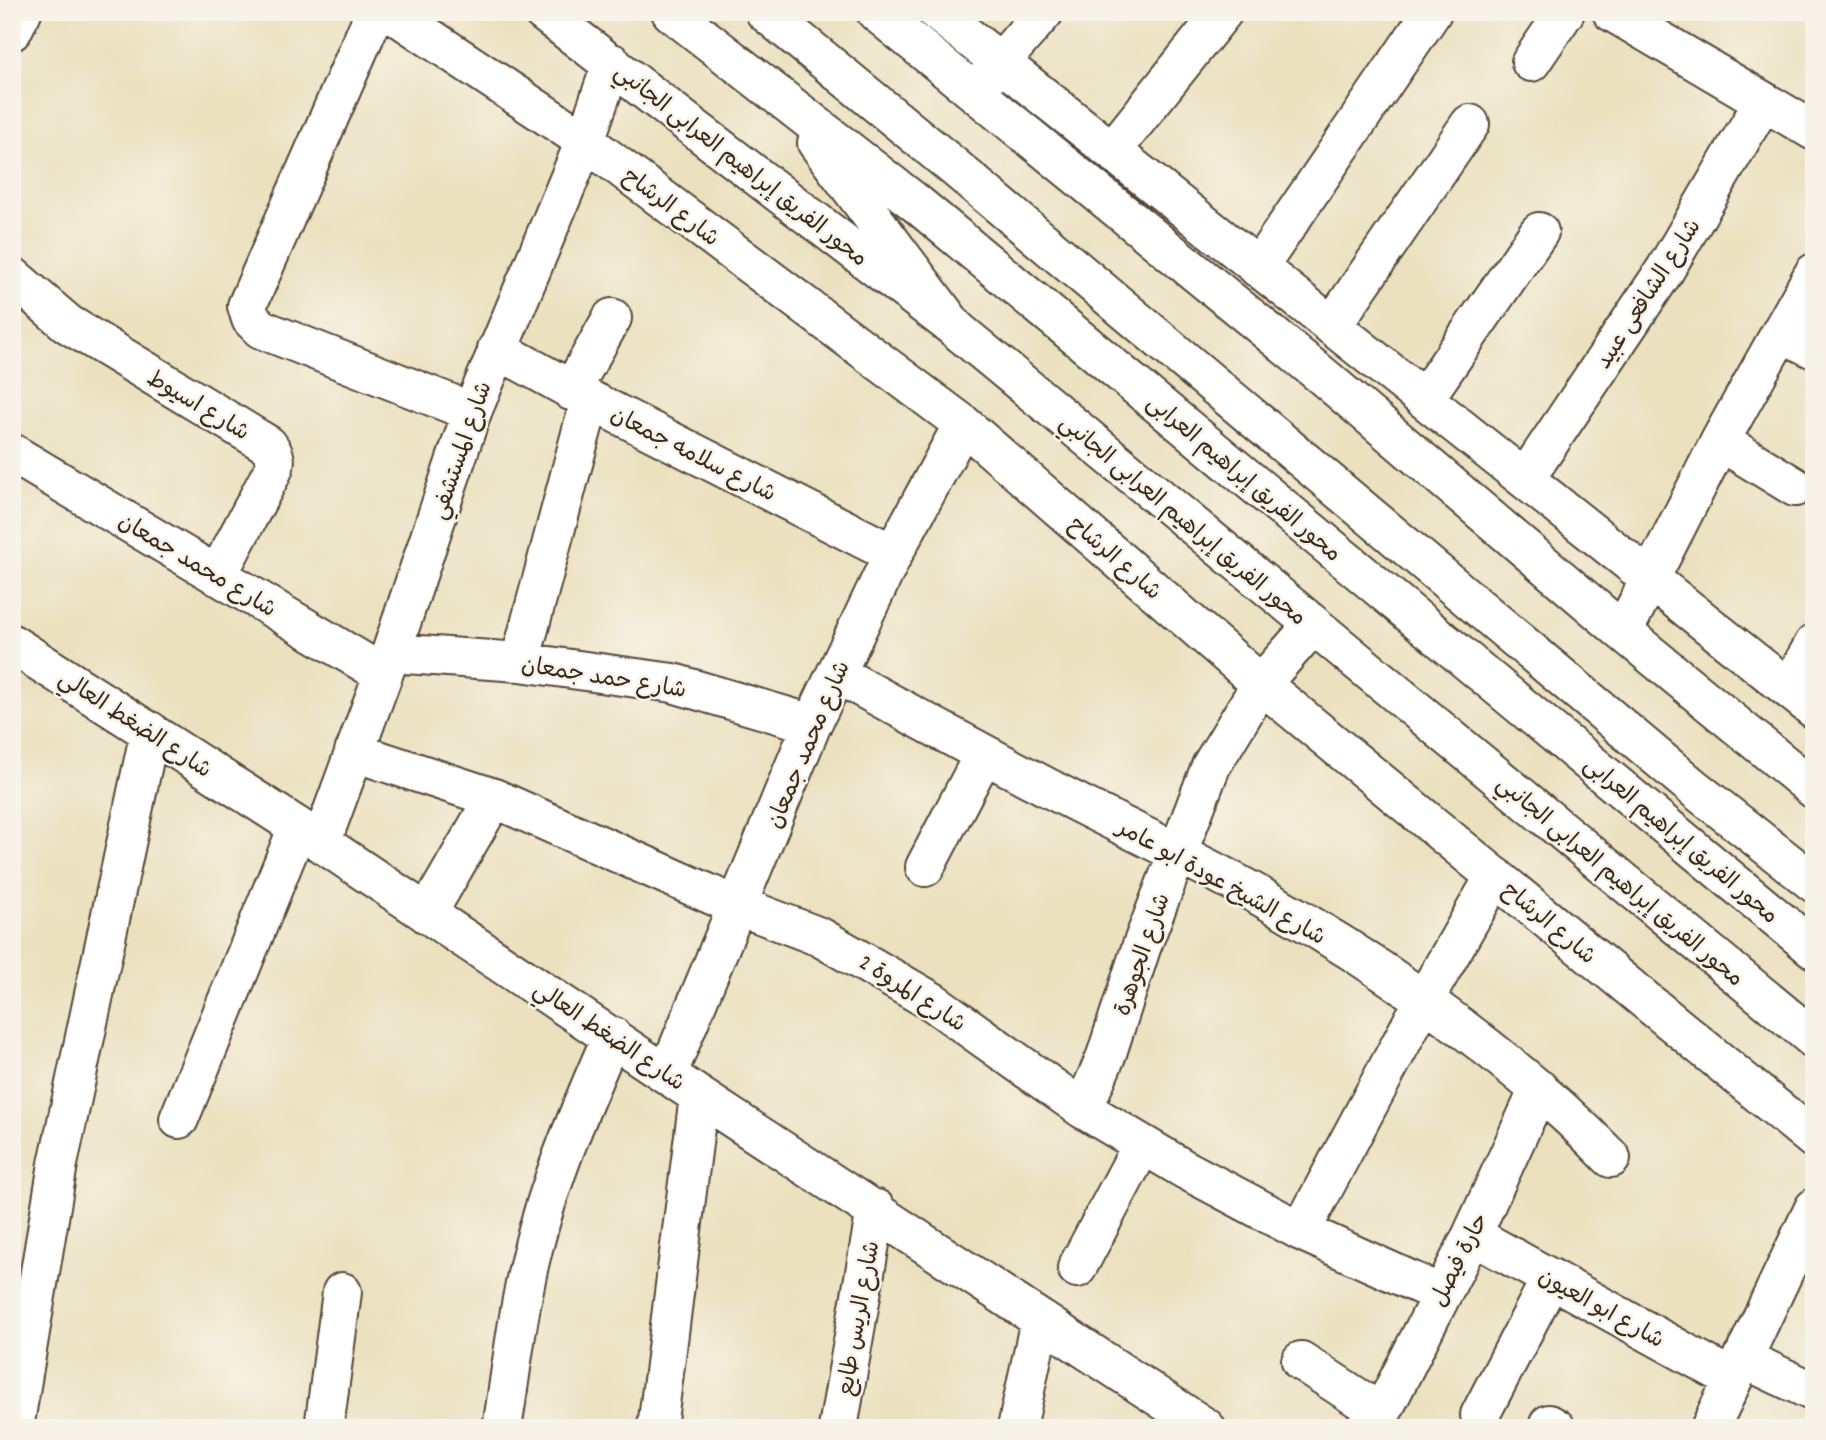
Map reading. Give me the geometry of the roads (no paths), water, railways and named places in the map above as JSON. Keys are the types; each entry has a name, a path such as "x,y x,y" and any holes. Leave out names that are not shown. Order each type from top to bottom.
{"street":[{"path":"12,31 22,12"},
{"path":"375,12 247,306 251,319 261,328 472,412"},
{"name":"شارع الرشاح","path":"391,12 585,141 963,424 1261,684 1814,1139"},
{"name":"محور الفريق إبراهيم العرابى الجانبي","path":"543,12 956,329 1814,1040"},
{"name":"محور الفريق إبراهيم العرابى","path":"671,12 928,213 1814,949"},
{"name":"محور الفريق إبراهيم العرابى","path":"765,12 953,166 1695,789 1814,883"},
{"path":"876,12 1325,378 1623,632 1814,789"},
{"path":"937,12 1801,699 1814,644"},
{"path":"974,92 1044,12"},
{"path":"1112,151 1223,12"},
{"path":"1258,268 1432,12"},
{"path":"1531,62 1565,12"},
{"path":"1612,12 1814,131"},
{"name":"شارع المستشفي","path":"178,1119 309,835 355,752 472,412 585,141 612,63"},
{"path":"786,102 956,329"},
{"name":"شارع الشافعى عبيد","path":"1525,479 1665,270 1763,102"},
{"path":"1332,326 1470,124"},
{"path":"1424,399 1539,232"},
{"path":"1623,632 1720,441 1797,340 1814,273"},
{"name":"شارع اسيوط","path":"12,276 68,324 268,445 276,464 217,576"},
{"path":"520,662 580,395 612,318"},
{"name":"شارع سلامه جمعان","path":"497,349 580,395 894,554"},
{"name":"شارع محمد جمعان","path":"668,1073 739,906 811,724 894,554 963,424"},
{"path":"1720,441 1795,487"},
{"name":"شارع محمد جمعان","path":"12,453 217,576 387,664"},
{"name":"شارع الجوهرة","path":"1083,1109 1106,1056 1141,948 1211,766 1261,684 1313,625"},
{"name":"شارع الضغط العالي","path":"12,644 309,835 699,1096 876,1209 1188,1422"},
{"name":"شارع حمد جمعان","path":"387,664 520,662 673,682 811,724"},
{"name":"شارع الشيخ عودة ابو عامر","path":"836,674 1301,920 1423,1002 1539,1089 1611,1158"},
{"path":"13,1427 58,1164 150,732"},
{"name":"شارع المروة 2","path":"355,752 494,798 739,906 820,937 896,979 1083,1109 1142,1145 1301,1231 1441,1294"},
{"path":"926,867 984,754"},
{"path":"427,914 494,798"},
{"path":"1301,1231 1423,1002 1495,876"},
{"path":"502,1428 525,1283 542,1220 562,1157 612,1036"},
{"name":"حارة فيصل","path":"1377,1420 1472,1235 1539,1089"},
{"path":"657,1428 699,1096"},
{"path":"1077,1268 1142,1145"},
{"path":"1710,1428 1814,1208"},
{"name":"شارع الريس طايع","path":"838,1428 876,1209"},
{"name":"شارع ابو العيون","path":"1472,1235 1551,1278 1737,1369 1814,1392"},
{"path":"1480,1415 1551,1278"},
{"path":"324,1428 342,1292"},
{"path":"1017,1428 1040,1320"},
{"path":"1301,1361 1377,1420"}]}
